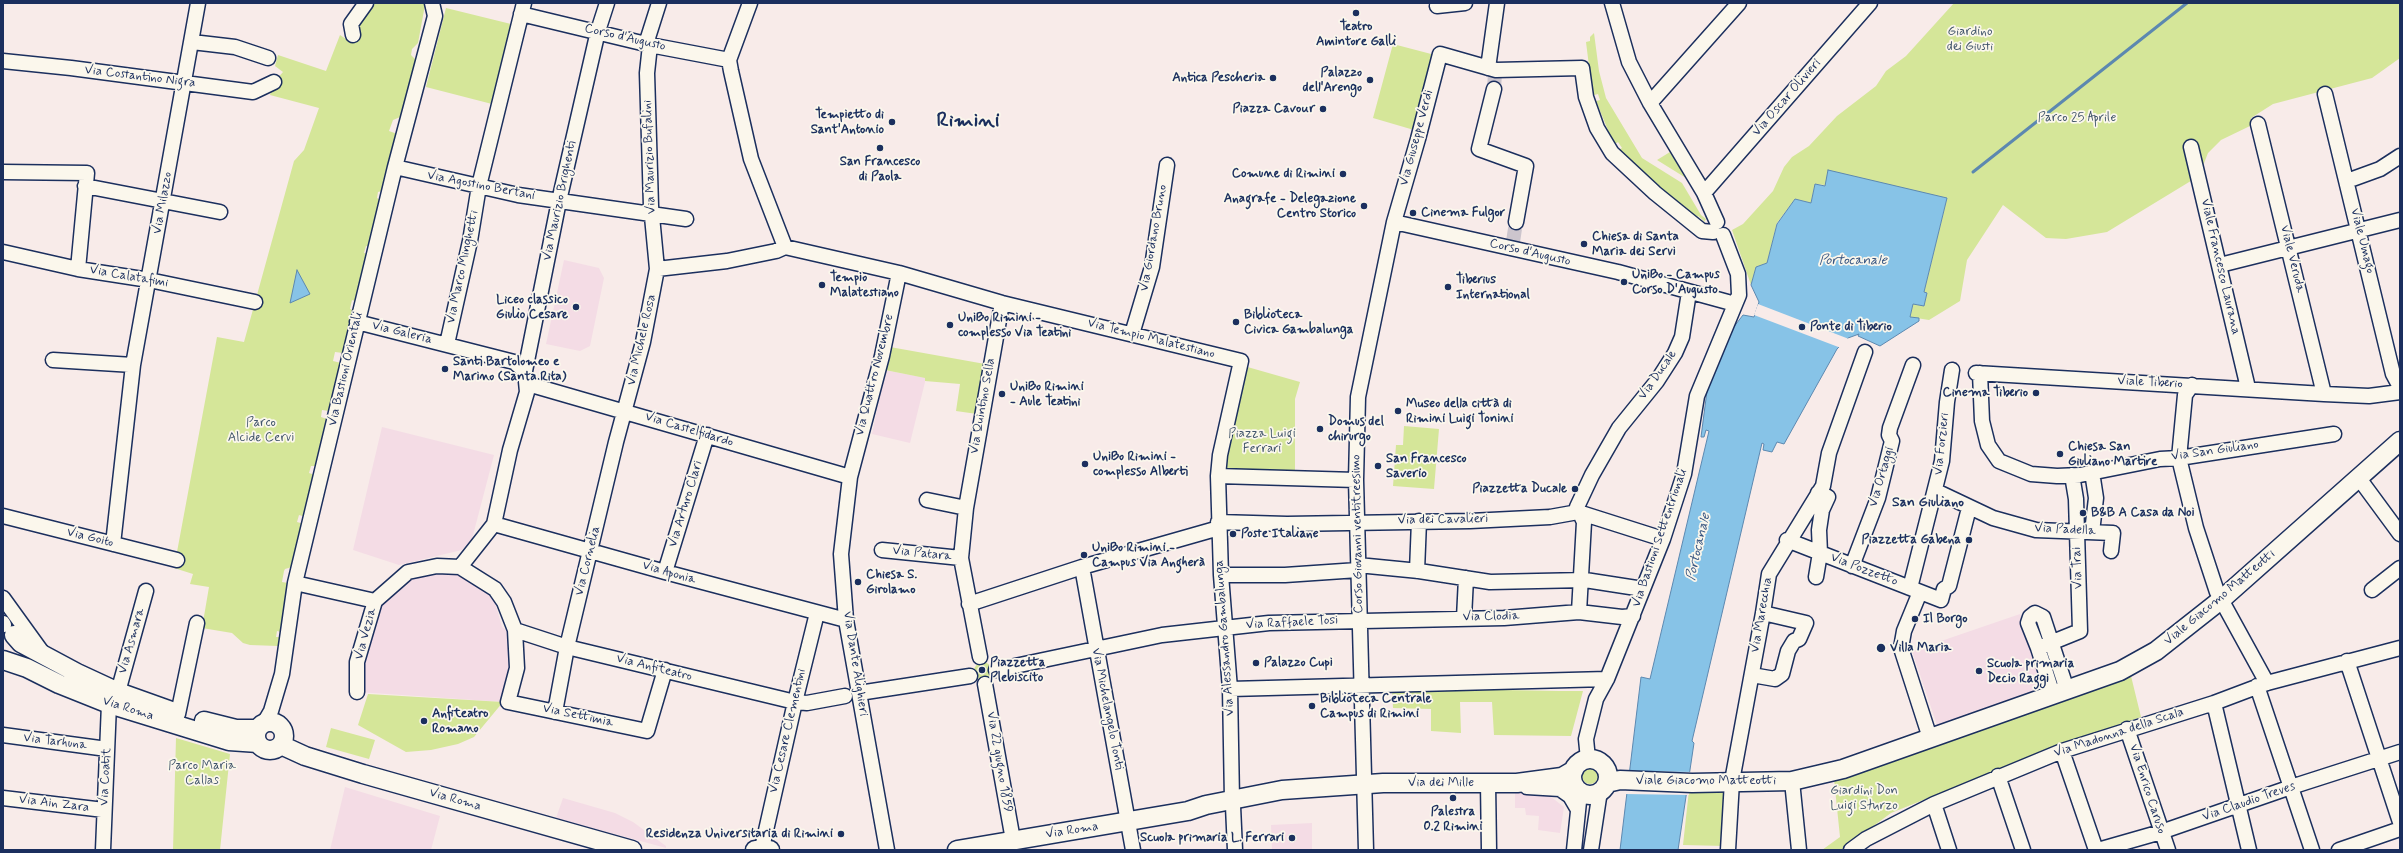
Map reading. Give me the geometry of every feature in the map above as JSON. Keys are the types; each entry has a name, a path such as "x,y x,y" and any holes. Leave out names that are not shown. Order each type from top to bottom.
{"main road":[{"name":"Viale Giacomo Matteotti","path":"1577,789 1590,794 1608,781 1692,783 1792,781 1843,769 2120,671 2156,651 2222,600 2400,440"},
{"name":"Via Roma","path":"6,627 21,643 114,698 230,741 260,732"},
{"path":"3,660 14,648 6,627"},
{"name":"Via Roma","path":"3,660 27,668 59,684 236,729 260,732"},
{"path":"271,722 281,727 284,738 281,745 269,750 260,732 271,722"},
{"name":"Via Roma","path":"281,745 305,756 363,774 632,850"},
{"path":"1577,789 1581,762 1588,759 1599,761 1608,781"},
{"name":"Via dei Mille","path":"1364,784 1517,783 1562,777 1577,789"},
{"name":"Via Roma","path":"957,850 1188,811 1206,812 1232,803 1283,796 1300,790 1364,784"}],"street":[{"name":"Via Milazzo","path":"113,544 133,365 198,3"},
{"path":"353,35 351,24 366,3"},
{"name":"Via Maurizio Brighenti","path":"494,524 527,378 559,201 598,31 607,3"},
{"name":"Via Maurizio Bufalini","path":"657,269 651,214 647,73 648,44 658,3"},
{"path":"657,269 727,261 776,251 785,247 751,159 729,60 750,3"},
{"path":"1437,6 1465,3"},
{"path":"1497,3 1490,69 1582,68 1586,97 1597,128 1612,153 1655,192 1702,231 1718,230"},
{"name":"Via Bastioni Settentrionali","path":"1588,759 1586,739 1596,699 1607,679 1628,620 1643,590 1663,539 1684,474 1697,396 1735,304 1740,284 1704,193 1650,103 1629,62 1612,3"},
{"name":"Via Oscar Olivieri","path":"1704,193 1870,3"},
{"path":"1650,103 1732,6"},
{"name":"Corso d'Augusto","path":"523,8 598,31 648,44 729,60"},
{"name":"Via Marco Minghetti","path":"447,344 470,241 479,186 523,8"},
{"name":"Via Bastioni Orientali","path":"260,732 271,711 282,674 295,583 433,10"},
{"path":"192,42 235,47 268,58"},
{"name":"Via Giuseppe Verdi","path":"1394,222 1418,139 1440,54 1490,69"},
{"name":"Via Costantino Nigra","path":"3,61 184,82 253,92 274,82"},
{"path":"1494,89 1479,149 1526,166 1516,222"},
{"name":"Viale Umago","path":"2325,94 2360,230 2393,374 2400,387"},
{"name":"Viale Veruda","path":"2258,124 2290,247 2324,394"},
{"name":"Viale Francesco Laurana","path":"2191,147 2248,388"},
{"path":"2347,181 2380,169 2400,156"},
{"name":"Via Giordano Bruno","path":"1132,334 1152,267 1167,165"},
{"name":"Via Agostino Bertani","path":"395,167 479,186 559,201 686,219"},
{"path":"3,172 87,173 78,269"},
{"path":"86,186 220,212"},
{"path":"2220,265 2400,220"},
{"name":"Corso d'Augusto","path":"1394,222 1513,246 1618,272 1735,304"},
{"name":"Corso Giovanni ventitreesimo","path":"1366,850 1356,480 1358,397 1394,222"},
{"name":"Via Tempio Malatestiano","path":"785,247 899,273 1002,302 1241,361 1220,455 1218,476"},
{"name":"Via Calatafimi","path":"3,252 78,269 149,280 255,302"},
{"name":"Via Michele Rosa","path":"624,410 644,342 657,269"},
{"name":"Via Quattro Novembre","path":"850,477 882,356 899,273"},
{"name":"Via Ducale","path":"1578,512 1577,507 1583,492 1619,428 1657,381 1675,353 1682,337 1689,292"},
{"name":"Via Quintino Sella","path":"966,508 1002,302"},
{"name":"Via Galeria","path":"357,322 514,362 527,378"},
{"name":"Via Marecchia","path":"1728,850 1732,781 1769,574 1787,540 1823,495 1823,486 1829,453 1865,352"},
{"path":"53,360 133,365"},
{"name":"Via Ortaggi","path":"1852,566 1878,498 1892,441 1890,428 1913,365"},
{"name":"Via Forzieri","path":"1915,590 1942,461 1947,402 1952,370"},
{"name":"Viale Tiberio","path":"1978,373 2248,388 2324,394 2393,393"},
{"name":"Via San Giuliano","path":"1978,373 1982,421 1988,445 1999,461 2031,474 2072,475 2160,458 2179,458 2334,434"},
{"name":"Via Castelfidardo","path":"527,378 624,410 850,477"},
{"path":"2192,385 2185,395 2179,458 2210,576 2262,685 2290,787 2312,850"},
{"path":"2393,393 2400,404"},
{"name":"Via Cornelia","path":"555,712 567,646 624,410"},
{"name":"Via Arturo Clari","path":"665,572 708,435"},
{"path":"2092,472 2096,498 2092,532"},
{"name":"Via Trai","path":"2038,648 2080,631 2076,499 2072,475"},
{"path":"1218,476 1356,480"},
{"name":"Via Alessandro Gambalunga","path":"1218,476 1221,575 1230,688 1232,803 1235,850"},
{"name":"Via Dante Alighieri","path":"850,477 841,554 846,620 887,850"},
{"path":"2358,477 2400,534"},
{"name":"Via Padella","path":"1936,491 1969,508 1993,518 2036,530 2113,533 2111,551"},
{"path":"1816,577 1820,553 1820,523 1823,495"},
{"path":"927,500 966,508 961,558 980,657"},
{"name":"Via Pozzetto","path":"1787,540 1940,600 1944,589 1949,586 1969,508"},
{"path":"1578,512 1584,522 1582,580 1579,612"},
{"name":"Via dei Cavalieri","path":"969,604 1082,567 1219,525 1543,517 1578,512 1663,539"},
{"name":"Via Goito","path":"3,516 177,560"},
{"path":"1417,571 1419,521"},
{"path":"460,567 494,524"},
{"name":"Via Aponia","path":"494,524 665,572 846,620"},
{"name":"Via Patara","path":"882,550 961,558"},
{"name":"Via Vezia","path":"357,692 357,662 375,601 408,572 437,566 460,567 495,589 515,630 517,668 508,702"},
{"name":"Via Michelangelo Tonti","path":"1082,567 1095,649 1129,822 1133,850"},
{"path":"1221,575 1285,575 1358,568 1417,571 1490,582 1582,580 1643,590"},
{"path":"2372,590 2400,568"},
{"path":"1464,618 1466,578"},
{"path":"295,583 375,601"},
{"name":"Via Asmara","path":"114,698 146,590"},
{"path":"1915,590 1901,644 1930,738"},
{"name":"Via Roma","path":"3,598 45,656"},
{"name":"Via Clodia","path":"1360,620 1504,618 1579,612 1628,620"},
{"name":"Via Cesare Clementini","path":"762,849 794,702 817,613"},
{"path":"1752,675 1775,679 1782,674 1788,651 1794,641 1802,634 1806,623 1763,613"},
{"path":"2035,613 2043,617 2052,643 2060,693 2038,648 2028,623 2030,617 2035,613"},
{"name":"Via Raffaele Tosi","path":"996,670 1162,636 1225,627 1360,620"},
{"path":"178,714 197,623"},
{"name":"Via Anfiteatro","path":"515,630 567,646 794,702 806,703 845,696"},
{"name":"Via Madonna della Scala","path":"1851,850 1868,844 1934,804 1998,776 2062,751 2127,729 2214,703 2262,685 2400,648"},
{"path":"980,657 993,662 996,670 992,680 985,684 974,682 970,676 970,666 980,657"},
{"path":"2347,661 2400,822"},
{"name":"Via Settimia","path":"508,702 647,731 665,670"},
{"path":"859,693 970,676"},
{"path":"1230,688 1607,679"},
{"name":"Via 22 giugno 1859","path":"985,684 1013,840"},
{"name":"Via Coatit","path":"103,850 107,748 114,698"},
{"path":"2214,703 2249,850"},
{"name":"Via Enrico Caruso","path":"2127,729 2168,850"},
{"name":"Via Tarhuna","path":"3,735 107,748"},
{"path":"2062,751 2097,850"},
{"name":"Via Claudio Treves","path":"2097,850 2162,832 2290,787 2400,752"},
{"path":"1998,776 2023,850"},
{"path":"1591,850 1608,781"},
{"name":"Viale Giacomo Matteotti","path":"1792,781 1799,850"},
{"path":"1488,783 1489,850"},
{"name":"Via dei Mille","path":"1517,783 1529,788 1560,790 1570,796 1577,789"},
{"path":"1574,850 1577,789"},
{"name":"Via Ain Zara","path":"3,798 104,810"},
{"path":"1934,804 1950,850"},
{"path":"2339,850 2400,829"}],"shaded area":[{"name":"Liceo classico Giulio Cesare","path":"564,260 599,268 604,278 590,346 580,351 546,344"},
{"path":"885,370 926,378 910,443 872,434"},
{"path":"382,427 494,455 472,539 462,550 399,565 353,550"},
{"path":"441,568 463,573 493,595 502,627 509,632 513,668 503,702 358,692 359,664 379,606 409,573"},
{"name":"Scuola primaria Decio Raggi","path":"2020,614 2046,691 1938,728 1912,651"},
{"path":"345,787 440,816 431,850 330,850"},
{"path":"1515,793 1546,793 1564,807 1560,833 1538,830 1539,816 1526,815 1525,808 1515,808"},
{"path":"563,798 615,813 633,822 666,846 666,848 556,818"},
{"name":"Scuola primaria L. Ferrari","path":"1312,823 1312,850 1272,850 1271,825"}],"green space":[{"name":"Parco Alcide Cervi","path":"368,3 423,3 425,5 418,43 412,49 411,55 416,60 405,115 393,120 389,131 400,135 386,190 378,192 377,198 383,202 371,247 366,246 364,253 369,254 358,302 352,300 350,309 356,311 343,353 335,352 333,361 341,363 329,411 322,410 321,417 327,419 318,466 311,466 309,473 315,475 306,517 299,515 297,522 304,524 292,567 285,569 284,571 282,582 288,583 281,632 277,631 276,637 279,637 278,646 250,645 243,643 232,633 202,628 209,587 190,584 193,574 174,568 217,337 244,342 294,161 304,150 319,108 270,95 274,82 283,72 275,66 278,55 326,71 340,35 352,43 355,38 353,25"},
{"name":"Parco 25 Aprile","path":"1954,3 2400,3 2400,58 2372,78 2273,104 2251,118 2250,126 2221,140 2208,153 2199,176 2107,232 2066,239 2046,238 2003,205 1967,260 1960,301 1929,320 1910,317 1913,304 1924,306 1927,293 1924,292 1947,198 1815,184 1811,203 1795,199 1777,223 1767,263 1756,267 1751,285 1732,230 1743,224 1773,191 1784,167 1792,157 1809,146 1837,116 1876,86 1886,71 1906,56"},
{"path":"446,8 511,24 492,104 426,87"},
{"path":"1594,33 1599,71 1606,98 1642,158 1682,183 1701,215 1706,219 1702,226 1704,221 1698,216 1695,220 1618,150 1622,148 1618,142 1614,145 1596,101 1600,100 1598,94 1594,95 1590,74 1586,42 1590,41 1590,37"},
{"path":"1393,44 1435,55 1414,130 1373,118"},
{"path":"1670,152 1686,178 1657,160"},
{"path":"890,347 985,364 977,414 956,411 960,384 925,381 925,378 885,370"},
{"name":"Piazza Luigi Ferrari","path":"1244,366 1300,382 1295,399 1295,476 1223,472"},
{"path":"1404,426 1439,429 1434,489 1393,486 1396,445 1403,445"},
{"path":"979,662 987,662 992,667 990,678 987,680 979,680 974,675 974,667"},
{"name":"Giardini Don Luigi Sturzo","path":"2131,676 2141,717 2000,769 1891,813 1841,850 1822,850 1840,837 1834,779"},
{"path":"1392,688 1583,691 1571,736 1494,735 1492,702 1460,702 1461,733 1431,731 1431,709 1393,708"},
{"name":"Anfiteatro Romano","path":"368,694 503,702 474,737 458,744 431,750 406,752 358,725"},
{"path":"331,728 375,740 369,759 326,747"},
{"name":"Parco Maria Callas","path":"176,738 230,754 220,850 173,850"},
{"path":"1590,768 1596,770 1598,776 1596,782 1590,784 1584,782 1582,776 1584,770"},
{"path":"1728,789 1725,846 1683,845 1689,790"}],"water":[{"name":"Portocanale","path":"1828,170 1947,198 1924,292 1927,293 1924,306 1913,304 1910,317 1919,318 1919,321 1880,346 1858,336 1859,334 1848,338 1837,349 1784,444 1777,442 1772,452 1763,450 1764,444 1762,443 1692,741 1694,743 1678,850 1620,850 1641,677 1650,679 1709,431 1706,430 1704,437 1701,437 1707,391 1733,328 1743,315 1754,317 1759,302 1751,285 1756,267 1767,263 1777,224 1795,199 1811,203 1815,184 1825,186"},
{"path":"297,270 310,294 290,303"}],"pier":[{"name":"Ponte di Tiberio","path":"1758,304 1849,340 1841,348 1754,315"},
{"path":"1628,771 1692,772 1689,795 1625,794"}],"waterway":[{"path":"1973,172 2187,3"}],"tunnel":[{"path":"1494,89 1495,73"},
{"path":"1513,242 1516,222"}],"place":[{"name":"Teatro Amintore Galli","path":"1356,13"},
{"name":"Antica Pescheria","path":"1273,78"},
{"name":"Palazzo dell'Arengo","path":"1370,80"},
{"name":"Piazza Cavour","path":"1323,109"},
{"name":"Tempietto di Sant'Antonio","path":"892,122"},
{"name":"San Francesco di Paola","path":"880,148"},
{"name":"Comune di Rimini","path":"1343,174"},
{"name":"Anagrafe - Delegazione Centro Storico","path":"1364,206"},
{"name":"Cinema Fulgor","path":"1413,213"},
{"name":"Chiesa di Santa Maria dei Servi","path":"1584,244"},
{"name":"UniBo - Campus Corso D'Augusto","path":"1624,282"},
{"name":"Tempio Malatestiano","path":"822,285"},
{"name":"Tiberius International","path":"1448,287"},
{"name":"Liceo classico Giulio Cesare","path":"576,307"},
{"name":"Biblioteca Civica Gambalunga","path":"1236,322"},
{"name":"UniBo Rimini - complesso Via Teatini","path":"950,325"},
{"name":"Ponte di Tiberio","path":"1802,327"},
{"name":"Santi Bartolomeo e Marino (Santa Rita)","path":"445,369"},
{"name":"Cinema Tiberio","path":"2036,393"},
{"name":"UniBo Rimini - Aule Teatini","path":"1002,394"},
{"name":"Museo della città di Rimini Luigi Tonini","path":"1398,411"},
{"name":"Domus del chirurgo","path":"1320,429"},
{"name":"Chiesa San Giuliano Martire","path":"2060,454"},
{"name":"UniBo Rimini - complesso Alberti","path":"1085,464"},
{"name":"San Francesco Saverio","path":"1378,466"},
{"name":"Piazzetta Ducale","path":"1575,489"},
{"name":"B&B A Casa da Noi","path":"2083,513"},
{"name":"Poste Italiane","path":"1233,534"},
{"name":"Piazzetta Gabena","path":"1969,540"},
{"name":"UniBo Rimini - Campus Via Angherà","path":"1084,555"},
{"name":"Chiesa S. Girolamo","path":"858,582"},
{"name":"Il Borgo","path":"1915,619"},
{"name":"Villa Maria","path":"1881,648"},
{"name":"Palazzo Cupi","path":"1256,663"},
{"name":"Piazzetta Plebiscito","path":"982,670"},
{"name":"Scuola primaria Decio Raggi","path":"1979,671"},
{"name":"Biblioteca Centrale Campus di Rimini","path":"1312,706"},
{"name":"Anfiteatro Romano","path":"424,721"},
{"name":"Palestra 0.2 Rimini","path":"1453,798"},
{"name":"Residenza Universitaria di Rimini","path":"841,834"},
{"name":"Scuola primaria L. Ferrari","path":"1292,838"}],"district":[{"name":"Rimini","path":"968,122"},
{"name":"San Giuliano","path":"1928,503"}],"park label":[{"name":"Giardino dei Giusti","path":"1970,40"}]}
